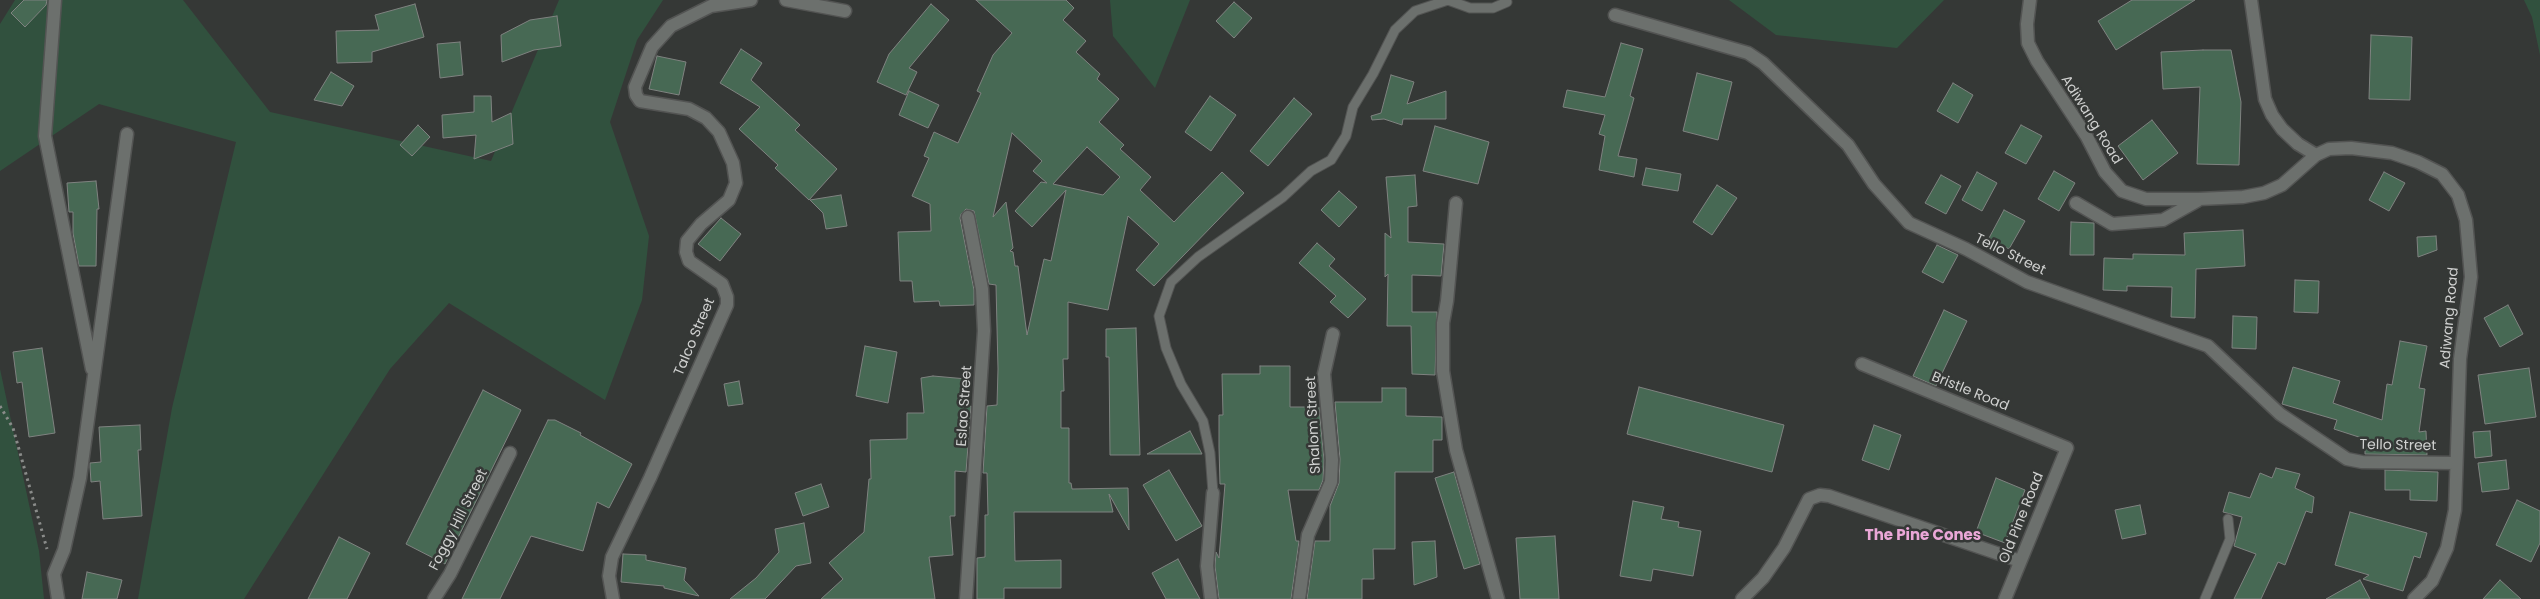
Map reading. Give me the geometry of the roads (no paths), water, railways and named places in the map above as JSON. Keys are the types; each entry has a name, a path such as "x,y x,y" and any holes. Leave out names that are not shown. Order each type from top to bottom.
{"street":[{"path":"55,0 45,136 94,379"},
{"name":"Talco Street","path":"613,599 609,576 612,557 650,478 727,305 727,297 722,284 689,261 686,252 687,241 701,224 729,200 736,184 733,163 719,132 706,118 689,109 640,100 636,95 635,87 652,47 671,26 711,6 751,0"},
{"path":"786,0 845,11"},
{"name":"Adiwang Road","path":"2030,0 2027,24 2028,43 2037,61 2087,137 2105,172 2122,191 2146,199 2199,200 2243,197 2264,192 2282,184 2316,155 2329,149 2351,148 2392,153 2418,162 2442,174 2458,195 2466,220 2471,277 2460,359 2455,510 2447,548 2432,581 2414,599"},
{"path":"2251,0 2266,99 2272,115 2293,139 2316,155"},
{"name":"Tello Street","path":"1615,15 1748,54 1763,63 1848,145 1874,184 1909,223 2027,282 2208,346 2280,414 2347,459 2362,462 2456,463"},
{"path":"58,599 54,574 64,550 80,478 127,134"},
{"path":"2076,204 2112,224 2163,220 2199,200"},
{"path":"1456,203 1447,301 1443,323 1443,371 1456,450 1498,599"},
{"name":"Eslao Street","path":"966,599 984,331 982,289 968,217"},
{"name":"Shalom Street","path":"1299,599 1308,535 1331,482 1332,460 1324,374 1333,334"},
{"name":"Bristle Road","path":"1862,364 2067,448"},
{"name":"Old Pine Road","path":"2005,599 2067,448"},
{"name":"Foggy Hill Street","path":"434,599 450,574 510,453"},
{"path":"1211,599 1207,566 1213,493"},
{"path":"1742,599 1763,578 1784,548 1809,499 1820,495 1829,496 2020,561"}],"lane":[{"path":"1213,493 1210,453 1203,421 1181,384 1166,348 1159,316 1171,282 1198,257 1283,197 1310,171 1330,160 1346,136 1352,107 1373,74 1395,30 1415,10 1448,0 1470,8 1493,8 1507,2"},
{"path":"2205,599 2230,539 2228,519"}],"district":[{"name":"The Pine Cones","path":"1923,536"}]}
